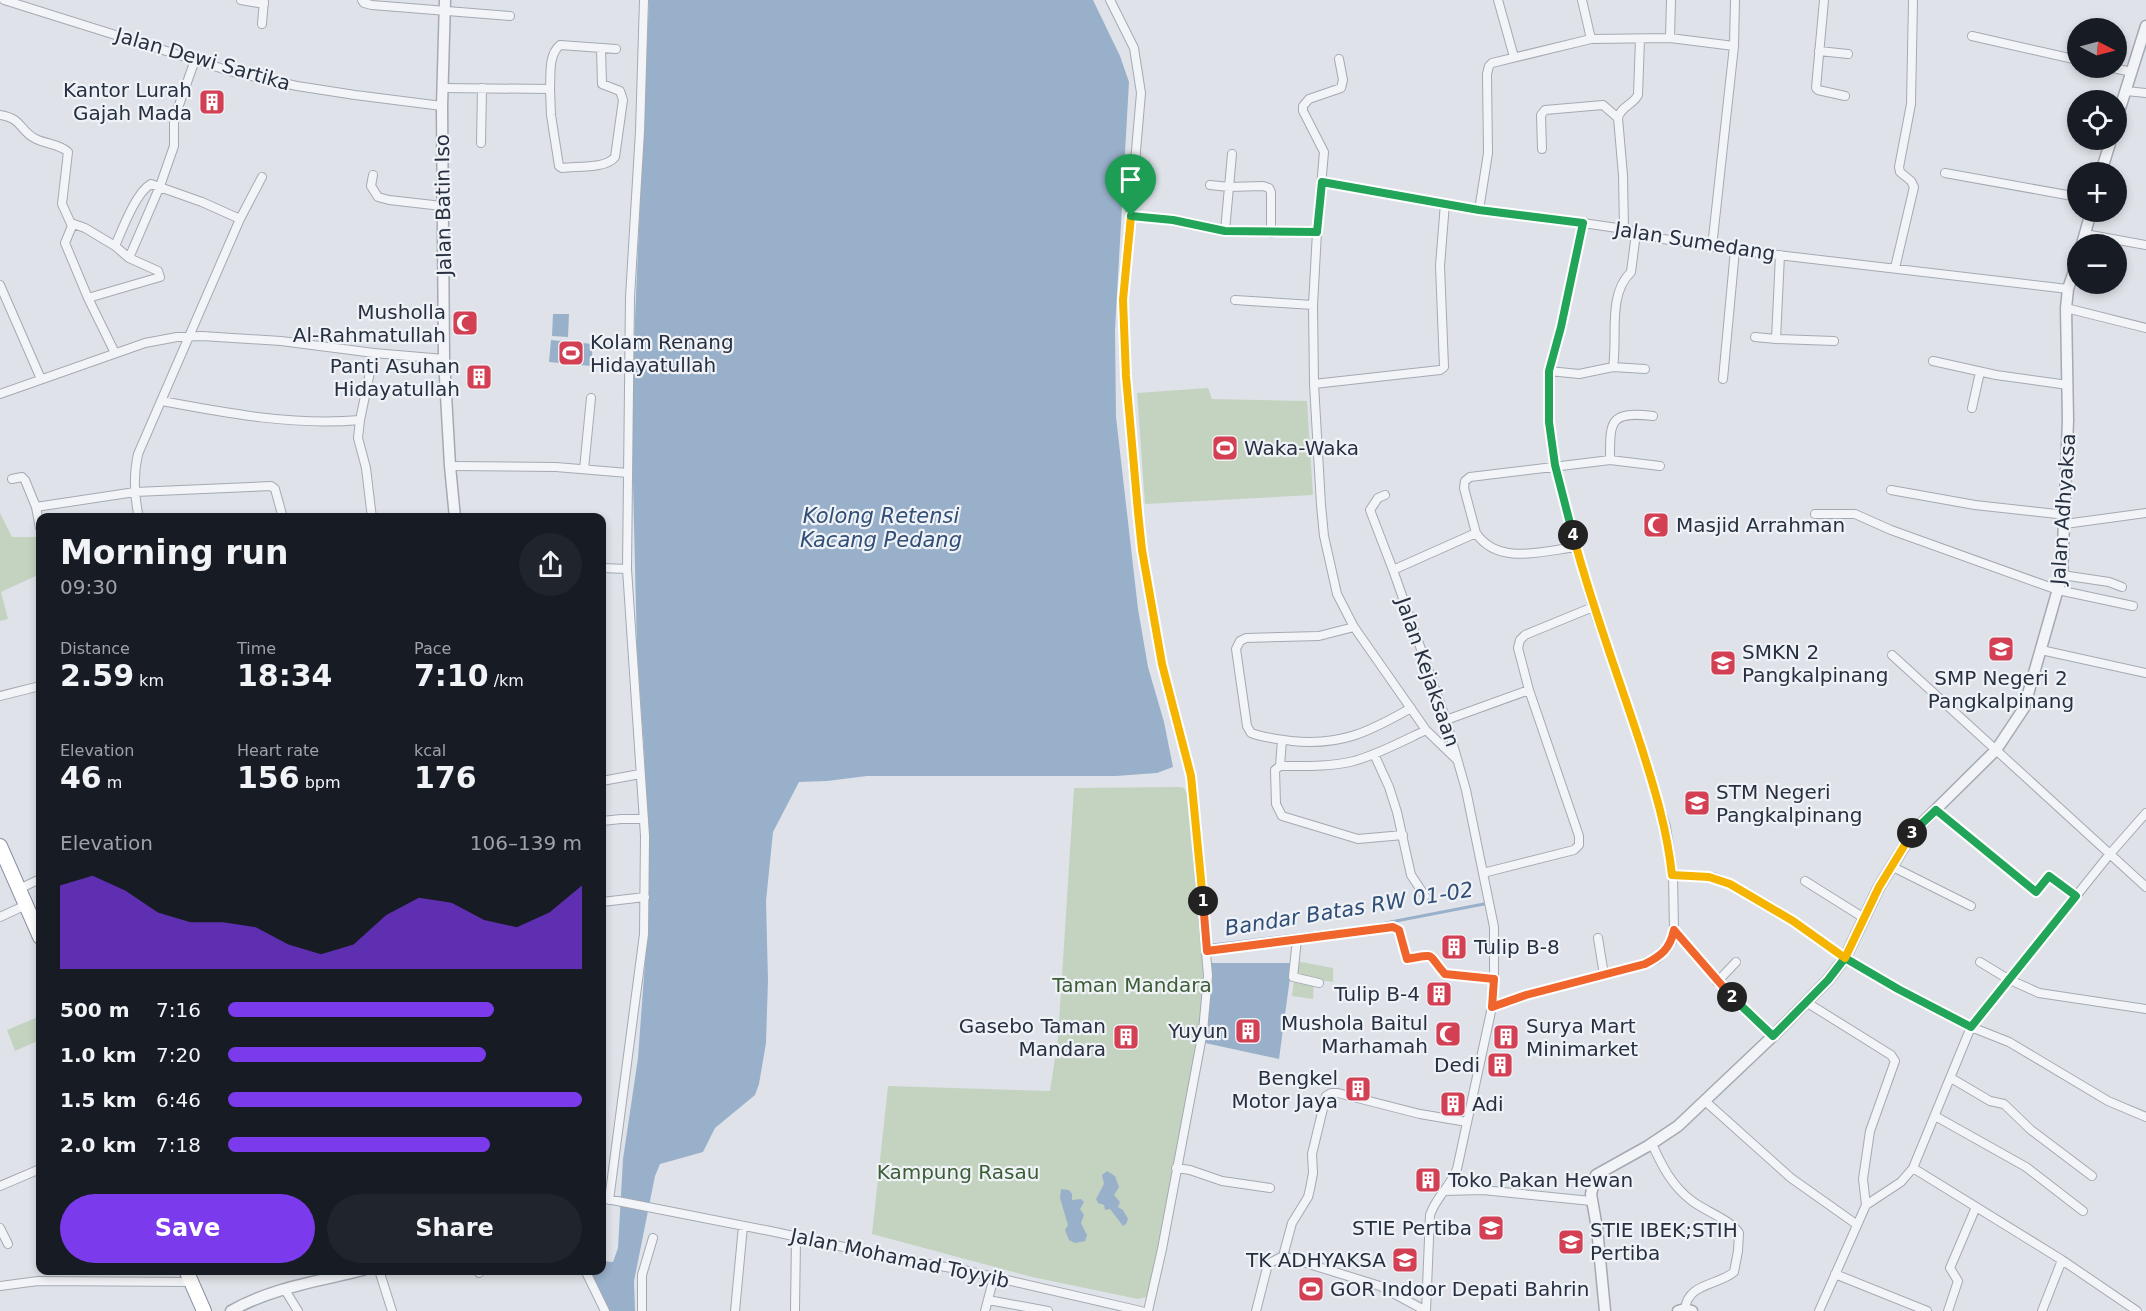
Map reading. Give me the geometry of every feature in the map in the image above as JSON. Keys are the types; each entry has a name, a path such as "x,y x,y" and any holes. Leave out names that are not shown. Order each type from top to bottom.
{"highway":[{"path":"0,846 36,927"},
{"path":"188,1276 204,1311"}],"street":[{"name":"Jalan Dewi Sartika","path":"4,0 233,72 297,86 442,106"},
{"path":"241,0 264,2 262,24"},
{"path":"363,0 364,3 372,5 444,5 510,16"},
{"path":"606,1192 644,934 644,819 627,568 630,297 640,131 644,0"},
{"path":"1110,0 1134,48 1141,93 1123,300 1126,376 1138,512 1142,550 1162,664 1191,776 1209,976 1203,1031 1148,1311"},
{"path":"1498,0 1514,57"},
{"path":"1582,0 1591,39"},
{"path":"1670,38 1671,0"},
{"path":"1712,247 1734,46 1736,0"},
{"path":"1824,0 1816,88 1845,96"},
{"path":"1895,268 1914,187 1899,169 1911,104 1913,0"},
{"name":"Jalan Batin Iso","path":"444,5 442,88 444,359 455,513"},
{"path":"2126,90 2146,26"},
{"path":"1972,36 2067,58"},
{"path":"1479,210 1488,153 1488,70 1492,63 1591,39 1670,38 1734,46"},
{"path":"1624,229 1623,175 1618,118 1621,110 1634,101 1638,95 1640,39"},
{"path":"601,48 602,84 622,93 623,100 614,159 593,166 562,168 559,166 551,115 552,59 556,48 560,45 616,49"},
{"path":"1819,51 1848,54"},
{"path":"1339,58 1343,80 1341,88 1309,99 1303,106 1303,111 1324,149 1313,305 1314,384 1324,536 1337,594 1354,627 1426,730 1458,760"},
{"path":"129,258 160,186 174,146 174,120 195,60"},
{"path":"2127,71 2132,72"},
{"path":"442,88 550,89"},
{"path":"481,143 482,88"},
{"path":"2127,91 2146,93"},
{"path":"1542,149 1541,115 1545,110 1603,105 1618,118"},
{"path":"0,115 15,119 32,137 67,150 68,159 62,204 72,223 115,246 129,258 158,271 160,277 88,298"},
{"path":"1225,231 1232,154"},
{"path":"1944,173 2067,195"},
{"path":"373,175 372,186 378,197 442,206"},
{"path":"138,513 134,474 138,454 240,219 262,177"},
{"name":"Jalan Sumedang","path":"1322,182 1479,210 1624,229 1712,247 2067,289"},
{"path":"115,246 145,188 151,184 240,219"},
{"path":"1210,186 1269,188 1271,192 1271,233"},
{"path":"1314,384 1440,370 1444,367 1440,266 1445,203"},
{"path":"1131,216 1173,220 1225,231 1317,232"},
{"path":"72,223 65,243 88,298 115,353"},
{"path":"1256,1311 1268,1264 1283,1256 1380,1286 1426,1311 1430,1215 1433,1204 1457,1169 1492,1007 1526,995 1629,969 1657,958 1672,941 1674,930 1672,875 1666,827 1593,607 1555,465 1549,422 1549,371 1561,327 1583,223"},
{"path":"1612,367 1618,295 1625,277 1631,272 1636,233"},
{"path":"2127,243 2146,245"},
{"path":"1723,379 1735,250"},
{"path":"1776,339 1780,255"},
{"path":"0,285 40,380"},
{"name":"Jalan Adhyaksa","path":"1591,1198 1596,1175 1652,1144 1678,1126 1828,980 1845,958 1891,866 1913,832 1996,750 2024,708 2062,575 2068,385 2067,294"},
{"path":"1235,300 1313,305"},
{"path":"2066,308 2146,328"},
{"path":"0,394 145,343 190,337 281,341 444,359"},
{"path":"1755,337 1834,341"},
{"path":"371,513 366,468 358,438 374,353"},
{"path":"1933,361 2028,381 2068,385"},
{"path":"1549,371 1579,374 1612,367 1645,369"},
{"path":"1972,408 1980,372"},
{"path":"584,469 591,398"},
{"path":"162,401 227,413 276,418 340,422 360,420"},
{"path":"1610,460 1610,436 1612,426 1617,419 1635,414 1653,416"},
{"path":"1576,547 1508,554 1483,542 1476,532 1464,488 1465,481 1470,477 1610,460 1660,466"},
{"path":"450,466 519,465 628,473"},
{"path":"12,479 21,477 25,480 37,513"},
{"path":"36,507 135,492 271,486 275,489 282,513"},
{"path":"1891,490 1974,506 2065,519 2146,513"},
{"name":"Jalan Kejaksaan","path":"1385,495 1378,498 1370,510 1446,720 1469,801 1494,927 1492,1007"},
{"path":"1815,514 1855,514 1884,528 2058,590 2133,606"},
{"path":"1393,570 1476,532"},
{"path":"606,568 627,568"},
{"path":"2062,575 2109,582 2122,587"},
{"path":"1483,873 1574,850 1579,845 1579,836 1529,690 1518,648 1520,640 1525,635 1593,607"},
{"path":"1354,627 1319,636 1246,638 1240,641 1236,649 1247,726 1251,733 1282,740 1310,743 1333,742 1366,730 1411,708"},
{"path":"2041,650 2146,673"},
{"path":"1892,655 2146,887"},
{"path":"0,696 36,687"},
{"path":"1446,720 1529,690"},
{"path":"1403,835 1358,839 1282,816 1276,804 1275,770 1280,766 1336,765 1374,754 1426,730"},
{"path":"1280,766 1282,740"},
{"path":"1374,754 1389,787 1403,835 1411,875 1425,896"},
{"path":"606,780 640,774"},
{"path":"1936,810 2036,892 2049,876 2076,896"},
{"path":"1819,1311 1866,1205 1901,1182 1913,1168 1971,1027 2109,855 2146,813"},
{"path":"606,821 644,819"},
{"path":"1891,866 1971,906"},
{"path":"1672,875 1709,877 1730,884 1793,921 1845,958 1898,989 1971,1027 2009,1042 2108,1101 2146,1117"},
{"path":"19,889 36,881"},
{"path":"1805,881 1864,918"},
{"path":"606,902 645,897"},
{"path":"0,917 26,905"},
{"path":"1207,951 1393,927 1399,930 1407,959 1433,957 1445,974 1494,979"},
{"path":"1674,930 1717,982 1773,1036"},
{"path":"1599,938 1604,975"},
{"path":"1297,939 1293,977 1319,983"},
{"path":"1717,982 1736,962"},
{"path":"1980,962 2008,979 2039,993 2146,1009"},
{"path":"1806,1002 1891,1055 1895,1061 1870,1131 1864,1169 1866,1205"},
{"path":"1950,1078 1990,1101 2004,1104 2031,1130 2092,1176"},
{"path":"1283,1256 1292,1222 1311,1190 1312,1154 1324,1101 1329,1094 1338,1093 1420,1114 1467,1122"},
{"path":"1705,1101 1791,1178 1856,1224"},
{"path":"1935,1116 2026,1167 2084,1211"},
{"path":"1652,1144 1666,1174 1679,1191 1731,1224 1737,1229 1740,1237 1734,1272 1722,1280 1696,1290 1688,1298 1685,1310"},
{"path":"1176,1168 1222,1181 1270,1188"},
{"path":"1913,1168 2062,1260 2137,1311"},
{"path":"0,1186 36,1171"},
{"path":"1444,1191 1483,1190 1591,1198 1598,1228 1605,1311"},
{"name":"Jalan Mohamad Toyyib","path":"606,1199 994,1277 1141,1311"},
{"path":"1948,1311 1958,1281 1950,1268 1976,1207"},
{"path":"735,1311 743,1226"},
{"path":"0,1228 8,1244"},
{"path":"642,1311 642,1275 653,1238"},
{"path":"795,1311 796,1238"},
{"path":"2042,1311 2062,1260"},
{"path":"1835,1274 1928,1311"},
{"path":"231,1311 254,1300 285,1290 344,1275"},
{"path":"381,1275 392,1311"},
{"path":"587,1275 605,1311"},
{"path":"0,1286 38,1281 188,1276"},
{"path":"985,1311 994,1277"},
{"path":"285,1290 298,1311"},
{"path":"988,1300 1048,1311"}],"green space":[{"name":"Waka-Waka","path":"1208,388 1212,399 1307,401 1313,495 1145,504 1137,393"},
{"path":"0,513 12,537 36,537 36,576 1,592 8,619 0,621"},
{"name":"Taman Mandara","path":"1074,788 1184,788 1187,793 1203,940 1204,977 1201,1020 1150,1289 1146,1297 1138,1299 1032,1277 872,1234 888,1086 1050,1091 1058,1038"},
{"path":"1296,961 1333,968 1333,982 1294,976"},
{"path":"1294,980 1314,982 1313,999 1292,996"},
{"path":"36,1018 36,1042 15,1051 7,1030"}],"water":[{"name":"Kolong Retensi Kacang Pedang","path":"649,0 1093,0 1120,56 1129,82 1115,330 1116,417 1138,609 1148,667 1164,722 1173,767 1157,773 1116,776 867,776 799,782 773,832 766,901 768,980 766,1043 759,1084 755,1095 715,1128 703,1152 660,1164 655,1176 634,1281 635,1311 608,1311 592,1275 606,1275 606,1261 613,1262 618,1248 623,1159 638,1058 647,935 647,837 637,650 632,441 634,341"},
{"name":"Kolam Renang Hidayatullah","path":"553,314 569,314 568,337 552,336"},
{"name":"Kolam Renang Hidayatullah","path":"551,340 593,344 591,366 549,362"},
{"name":"Yuyun","path":"1210,963 1292,963 1279,1059 1205,1043"},
{"path":"1107,1171 1115,1176 1119,1187 1114,1195 1120,1202 1118,1207 1123,1210 1128,1219 1123,1226 1110,1209 1105,1210 1104,1205 1098,1203 1096,1199 1104,1184 1102,1175"},
{"path":"1061,1189 1069,1190 1072,1200 1081,1199 1084,1202 1080,1209 1084,1215 1081,1223 1087,1235 1085,1241 1075,1243 1069,1240 1065,1230 1068,1225 1060,1198"}],"waterway":[{"name":"Bandar Batas RW 01-02","path":"1212,945 1370,926 1489,903"}],"place":[{"name":"Kantor Lurah Gajah Mada","path":"212,102"},
{"name":"Musholla Al-Rahmatullah","path":"465,323"},
{"name":"Kolam Renang Hidayatullah","path":"571,353"},
{"name":"Panti Asuhan Hidayatullah","path":"479,377"},
{"name":"Waka-Waka","path":"1225,448"},
{"name":"Masjid Arrahman","path":"1656,525"},
{"name":"SMP Negeri 2 Pangkalpinang","path":"2001,649"},
{"name":"SMKN 2 Pangkalpinang","path":"1723,663"},
{"name":"STM Negeri Pangkalpinang","path":"1697,803"},
{"name":"Tulip B-8","path":"1454,947"},
{"name":"Tulip B-4","path":"1439,994"},
{"name":"Yuyun","path":"1248,1031"},
{"name":"Mushola Baitul Marhamah","path":"1448,1034"},
{"name":"Gasebo Taman Mandara","path":"1126,1037"},
{"name":"Surya Mart Minimarket","path":"1506,1037"},
{"name":"Dedi","path":"1500,1065"},
{"name":"Bengkel Motor Jaya","path":"1358,1089"},
{"name":"Adi","path":"1453,1104"},
{"name":"Toko Pakan Hewan","path":"1428,1180"},
{"name":"STIE Pertiba","path":"1491,1228"},
{"name":"STIE IBEK;STIH Pertiba","path":"1571,1242"},
{"name":"TK ADHYAKSA","path":"1405,1260"},
{"name":"GOR Indoor Depati Bahrin","path":"1311,1289"}],"route":[{"path":"1131,216 1123,300 1133,465 1142,550 1162,664 1191,776 1207,951 1393,927 1399,930 1407,959 1433,957 1445,974 1494,979 1492,1007 1510,999 1645,964 1662,955 1672,941 1674,930 1725,990 1773,1036 1828,980 1845,958 1971,1027 2076,896 2049,876 2036,892 1936,810 1913,832 1891,866 1845,958 1793,921 1730,884 1709,877 1672,875 1666,827 1631,715 1593,607 1555,465 1549,422 1549,371 1561,327 1583,223 1479,210 1322,182 1317,232 1225,231 1173,220 1131,216"}],"park label":[{"name":"Kampung Rasau","path":"958,1172"}]}
